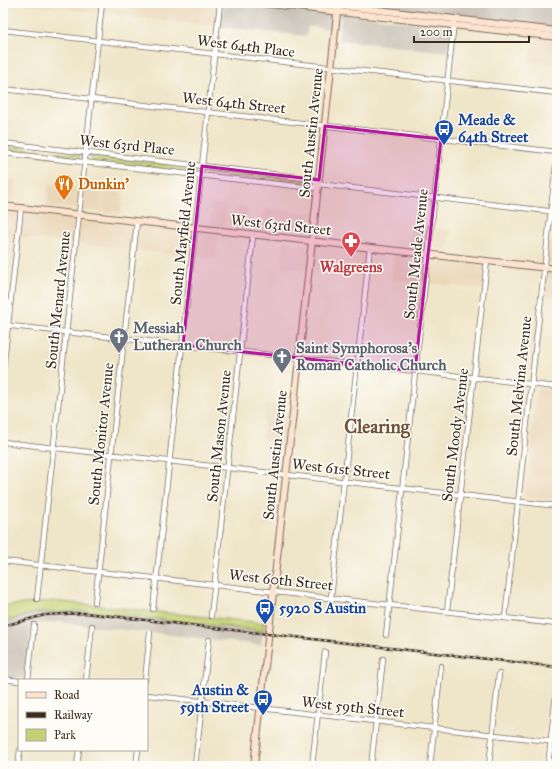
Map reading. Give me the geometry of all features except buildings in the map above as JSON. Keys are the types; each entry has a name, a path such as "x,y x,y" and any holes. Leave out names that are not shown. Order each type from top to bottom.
{"street":[{"name":"South Menard Avenue","path":"37,599 102,3"},
{"name":"South Mayfield Avenue","path":"153,609 220,3"},
{"path":"262,3 338,7"},
{"path":"318,3 557,37"},
{"name":"South Austin Avenue","path":"254,766 338,7"},
{"path":"454,22 557,31"},
{"name":"South Meade Avenue","path":"386,635 454,22"},
{"name":"West 64th Place","path":"3,30 557,93"},
{"name":"West 64th Street","path":"3,89 557,152"},
{"name":"West 63rd Place","path":"3,143 313,179 318,184 557,212"},
{"name":"West 63rd Place","path":"3,153 313,188 318,184"},
{"name":"South Melvina Avenue","path":"505,618 557,156"},
{"name":"West 63rd Street","path":"3,206 557,269"},
{"path":"3,370 6,325 21,208"},
{"name":"South Monitor Avenue","path":"95,602 138,221"},
{"name":"South Mason Avenue","path":"211,616 253,235"},
{"path":"331,598 370,248"},
{"name":"South Moody Avenue","path":"447,611 487,261"},
{"path":"6,325 557,387"},
{"name":"West 61st Street","path":"3,442 557,506"},
{"name":"West 60th Street","path":"3,561 557,624"},
{"path":"28,679 34,625"},
{"path":"86,679 92,626"},
{"path":"145,679 150,633"},
{"path":"195,766 209,640"},
{"path":"312,766 325,652"},
{"path":"371,766 383,659"},
{"path":"430,766 441,666"},
{"path":"489,766 500,674"},
{"path":"3,679 18,681"},
{"path":"548,766 557,685"},
{"name":"West 59th Street","path":"148,696 557,742"},
{"path":"18,766 20,751"},
{"path":"77,766 79,751"},
{"path":"136,766 138,751"}],"highlighted area":[{"path":"325,126 441,139 415,371 183,345 202,166 319,180"}],"shaded area":[{"path":"11,3 218,3 215,26"},
{"path":"223,3 241,3 333,13 331,29 308,26 306,36 220,27"},
{"path":"320,3 557,3 557,29"},
{"path":"342,14 451,27 448,52 339,40"},
{"path":"532,36 557,39 557,64 530,61"},
{"path":"3,179 15,180 13,202 3,201"},
{"path":"49,184 123,193 120,214 47,206"},
{"path":"212,203 226,204 224,226 210,225"},
{"path":"239,206 248,207 245,228 236,228"},
{"path":"264,208 316,214 313,236 261,230"},
{"path":"3,210 219,234 216,259 3,235"},
{"path":"412,225 450,230 447,251 410,247"},
{"path":"548,240 557,241 557,264 546,263"},
{"path":"284,242 369,252 366,276 281,267"},
{"path":"394,254 486,264 483,289 391,279"},
{"path":"545,272 557,273 557,298 542,296"},
{"path":"537,388 557,391 557,500 525,496"},
{"path":"266,404 288,406 284,443 262,440"},
{"path":"85,611 263,631 261,645 64,623 64,621 31,625 26,679 3,677 3,622 35,613"}],"green space":[{"path":"3,146 80,155 79,160 3,151"},
{"path":"92,156 196,168 196,173 91,161"},
{"path":"208,169 312,181 312,186 207,174"},
{"path":"53,601 264,623 263,631 85,611 35,613 3,622 3,606"}],"railway":[{"path":"3,626 45,615 85,613 557,667"}],"place":[{"name":"Meade & 64th Street","path":"444,146"},
{"name":"Dunkin'","path":"64,201"},
{"name":"Walgreens","path":"351,258"},
{"name":"Messiah Lutheran Church","path":"119,354"},
{"name":"Saint Symphorosa's Roman Catholic Church","path":"282,374"},
{"name":"5920 S Austin","path":"265,625"},
{"name":"Austin & 59th Street","path":"263,716"}],"district":[{"name":"Clearing","path":"377,426"}]}
